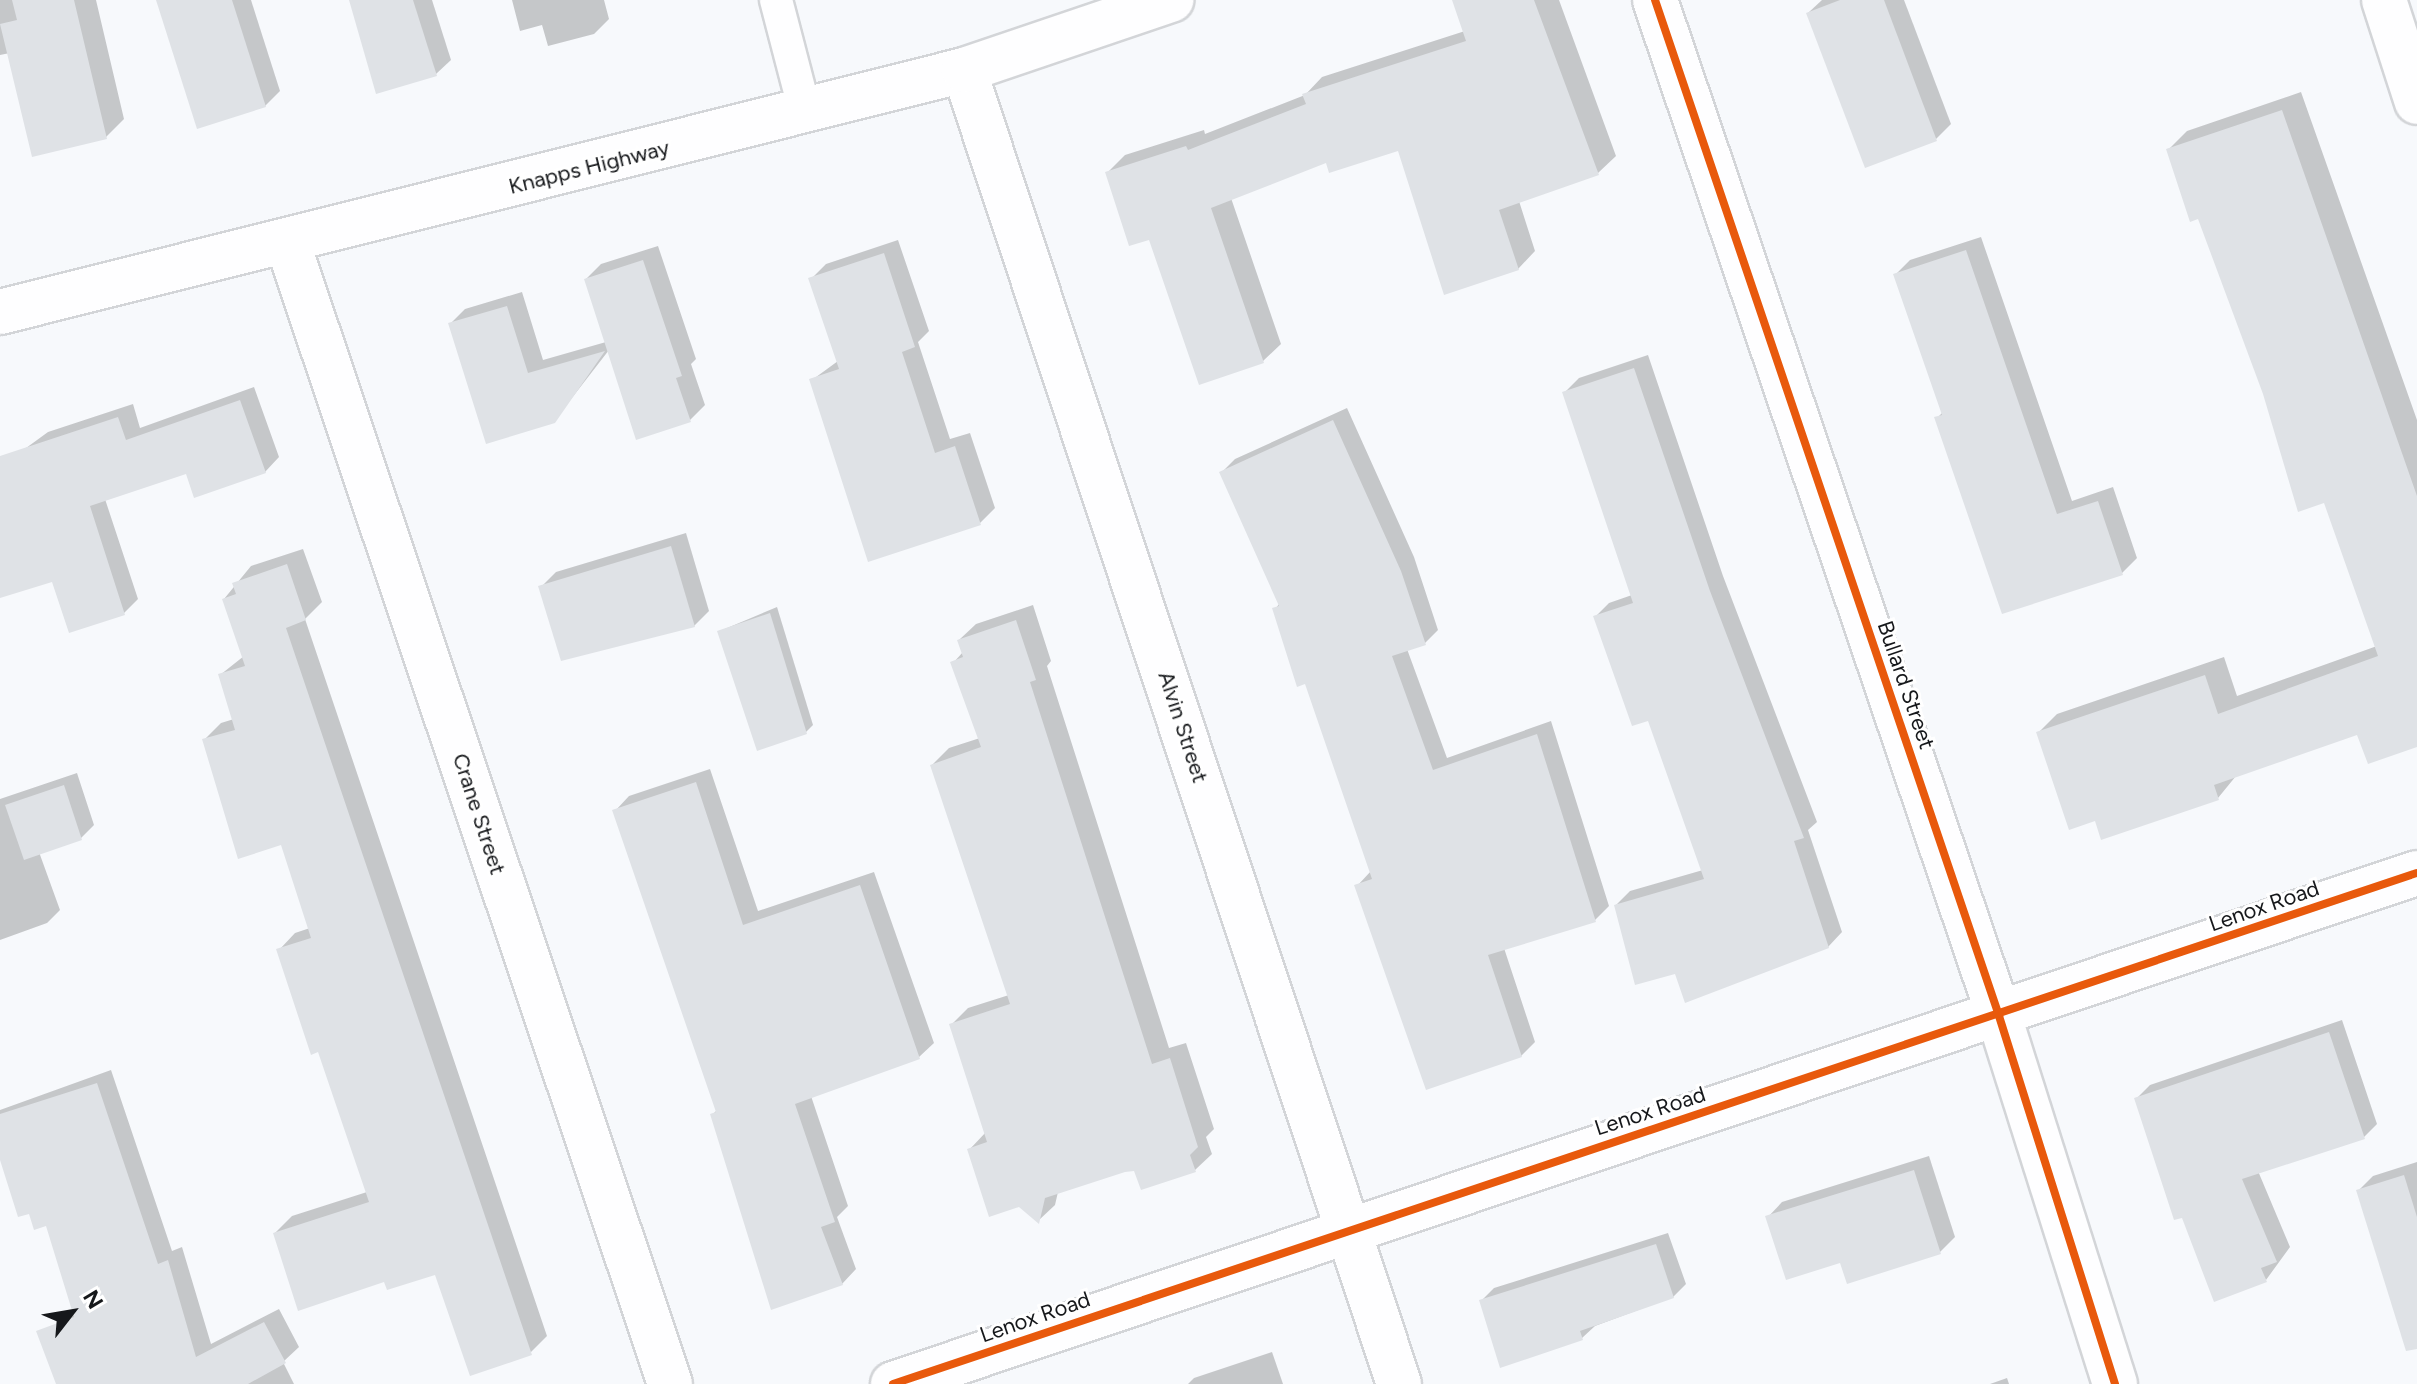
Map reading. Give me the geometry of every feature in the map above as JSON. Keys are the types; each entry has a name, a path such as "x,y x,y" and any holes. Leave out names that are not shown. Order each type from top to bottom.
{"street":[{"name":"Knapps Highway","path":"0,312 288,244 964,70 1171,0"},
{"name":"Bullard Street","path":"1655,0 1999,1016 2115,1384"},
{"path":"2384,0 2417,102"},
{"name":"Alvin Street","path":"964,70 1399,1384"},
{"name":"Crane Street","path":"288,244 670,1384"},
{"name":"Lenox Road","path":"893,1384 1349,1229 1999,1016 2417,873"}],"lane":[{"path":"776,0 805,111"}],"building":[{"path":"12,0 74,0 107,139 32,157 0,24 17,20"},
{"path":"156,0 232,0 266,107 197,129"},
{"path":"349,0 413,0 437,76 376,94"},
{"path":"1452,0 1534,0 1599,175 1499,210 1519,270 1444,295 1398,151 1329,173 1326,163 1211,208 1264,363 1199,385 1149,240 1129,246 1105,172 1186,146 1188,150 1306,104 1302,94 1466,41"},
{"path":"1840,0 1884,0 1937,141 1865,168 1806,13"},
{"path":"2282,110 2417,496 2417,747 2368,764 2357,735 2214,785 2219,800 2101,840 2095,821 2069,830 2036,732 2205,675 2218,714 2378,656 2324,503 2298,512 2263,394 2198,219 2190,222 2166,149"},
{"path":"1966,250 2057,514 2098,501 2123,575 2002,614 1934,417 1942,415 1893,274"},
{"path":"884,253 915,347 902,352 935,453 955,446 981,525 868,562 809,379 839,369 808,278"},
{"path":"643,260 682,376 676,378 691,422 636,440 584,279"},
{"path":"507,306 528,373 605,351 555,423 486,444 448,323"},
{"path":"1634,368 1710,591 1804,838 1794,841 1829,948 1685,1003 1675,974 1635,985 1614,905 1704,879 1648,721 1632,726 1593,616 1633,603 1562,392"},
{"path":"240,400 266,473 194,498 186,474 90,506 125,615 69,633 52,582 0,598 0,456 118,417 126,440"},
{"path":"1333,420 1401,571 1426,645 1392,656 1433,770 1537,734 1596,922 1488,955 1522,1057 1426,1090 1354,885 1372,879 1305,684 1297,687 1272,608 1279,606 1219,472"},
{"path":"671,546 695,627 561,661 538,586"},
{"path":"287,564 306,620 286,628 532,1355 470,1376 435,1275 387,1290 384,1282 298,1311 273,1233 369,1202 318,1052 311,1055 276,949 311,938 281,845 238,859 202,739 235,730 218,674 245,666 222,599 236,594 232,583"},
{"path":"770,613 807,734 757,751 717,631"},
{"path":"1016,620 1036,680 1030,682 1152,1064 1170,1058 1198,1147 1190,1155 1196,1172 1141,1190 1134,1171 1125,1172 1045,1198 1039,1224 1019,1207 989,1217 967,1149 987,1142 949,1024 1010,1004 930,765 981,747 950,662 963,657 957,640"},
{"path":"696,782 743,925 860,885 920,1059 795,1104 835,1222 821,1227 843,1285 771,1310 710,1114 716,1112 612,810"},
{"path":"64,785 82,840 24,860 5,805"},
{"path":"2329,1032 2365,1139 2242,1179 2277,1262 2261,1268 2267,1282 2214,1302 2182,1218 2174,1220 2134,1098"},
{"path":"97,1083 158,1264 168,1260 196,1357 264,1322 286,1363 248,1384 56,1384 36,1331 74,1317 46,1226 34,1230 29,1214 18,1217 0,1160 0,1114"},
{"path":"1914,1170 1941,1254 1847,1284 1840,1263 1786,1280 1765,1216"},
{"path":"2404,1175 2417,1217 2417,1349 2406,1351 2356,1190"},
{"path":"1656,1244 1674,1298 1580,1331 1583,1340 1500,1368 1479,1300"}],"cycle path":[{"path":"1655,0 1999,1016 2115,1384"},
{"path":"893,1384 2417,873"}]}
